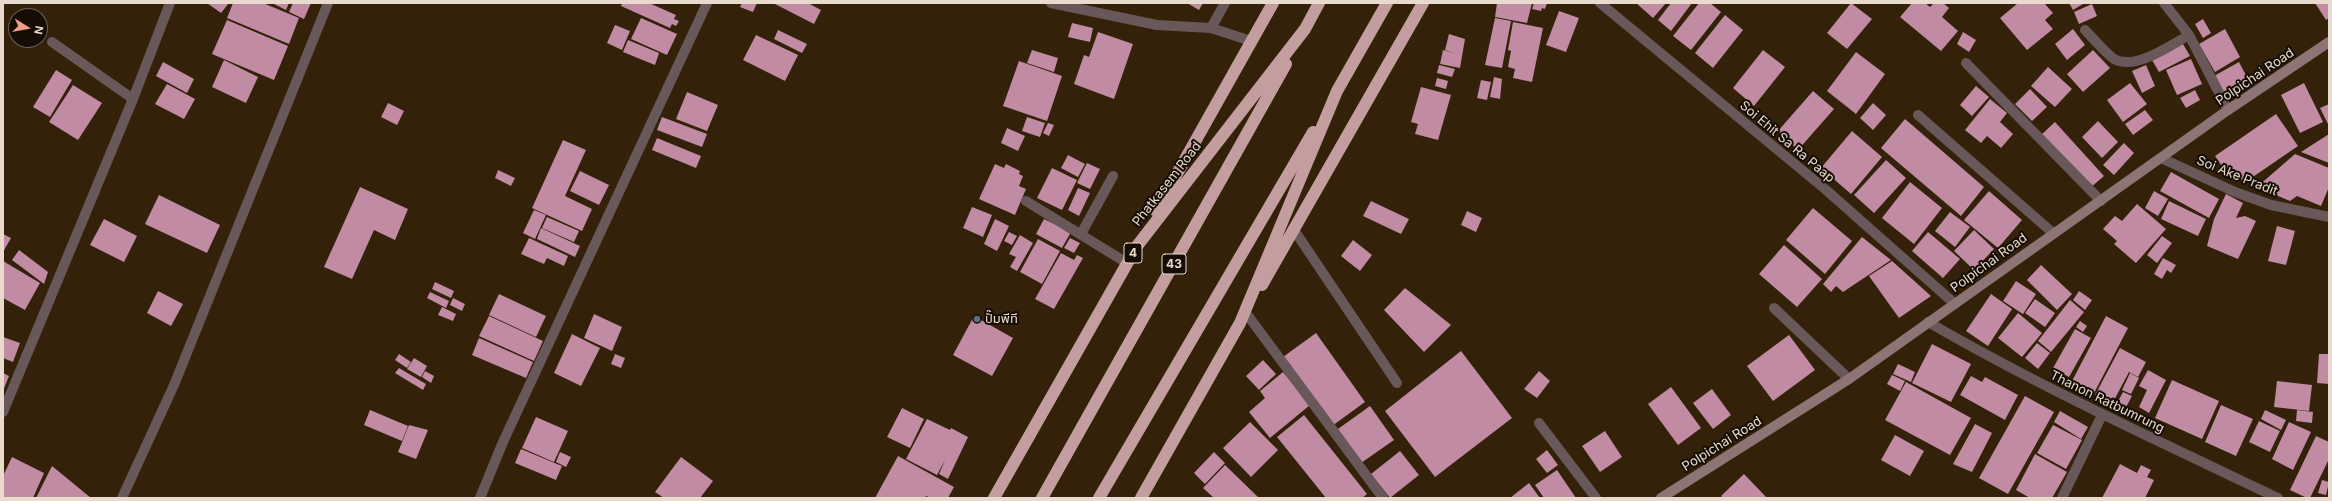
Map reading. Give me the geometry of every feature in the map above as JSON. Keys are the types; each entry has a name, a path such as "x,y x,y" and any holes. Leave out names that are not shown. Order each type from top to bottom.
{"highway":[{"path":"1137,246 1273,3"},
{"name":"Phatkasem Road","path":"994,498 1137,246 1305,29 1319,3"},
{"path":"1099,498 1387,3"},
{"path":"1141,498 1423,3"},
{"name":"43","path":"1042,498 1305,29"},
{"path":"1243,318 1337,91"}],"street":[{"path":"3,412 133,99 170,3"},
{"path":"122,498 174,385 328,3"},
{"path":"480,498 503,442 707,3"},
{"path":"1051,3 1157,25 1211,28 1251,41"},
{"path":"1211,28 1224,3"},
{"name":"Soi Ehit Sa Ra Paap","path":"1600,3 1825,189 1955,304"},
{"path":"2164,3 2189,35 2228,110"},
{"path":"2085,30 2114,59 2126,63 2139,61 2189,35"},
{"path":"52,42 133,99"},
{"name":"Polpichai Road","path":"1661,498 1848,379 2228,110 2329,42"},
{"path":"1966,63 2101,201"},
{"path":"1918,115 2053,233"},
{"name":"Soi Ake Pradit","path":"2161,158 2235,192 2271,205 2329,217"},
{"path":"1081,234 1113,176"},
{"path":"1026,201 1127,263"},
{"path":"1294,230 1397,383"},
{"path":"1774,308 1848,379"},
{"path":"1243,318 1383,498"},
{"name":"Thanon Ratbumrung","path":"1928,322 1989,358 2102,415 2278,498"},
{"path":"2062,498 2102,415"},
{"path":"1539,423 1596,498"}],"building":[{"path":"207,3 229,3 221,13"},
{"path":"233,3 263,3 299,18 289,44 227,18"},
{"path":"272,3 289,3 286,10"},
{"path":"293,3 311,3 304,19 289,12"},
{"path":"622,3 649,3 676,15 674,19 679,21 676,26 672,24 670,28 621,6"},
{"path":"742,3 757,3 753,12 740,7"},
{"path":"773,3 808,3 821,10 814,24"},
{"path":"1187,3 1203,3 1199,10"},
{"path":"1497,3 1532,3 1527,23 1495,17"},
{"path":"1534,3 1547,3 1545,9 1542,8 1541,11 1532,9"},
{"path":"1636,3 1666,3 1653,18"},
{"path":"1671,3 1692,3 1671,31 1658,20"},
{"path":"1699,3 1710,3 1721,12 1691,50 1673,36"},
{"path":"1851,3 1872,19 1847,49 1827,33"},
{"path":"1912,3 1925,3 1930,7 1934,3 1943,3 1949,8 1942,17 1958,31 1941,51 1900,17"},
{"path":"2018,3 2044,3 2053,13 2045,20 2053,29 2027,50 2000,18"},
{"path":"2069,3 2082,3 2083,4 2073,10"},
{"path":"2315,3 2329,3 2329,18 2326,20"},
{"path":"2092,4 2097,16 2079,24 2074,12"},
{"path":"1559,11 1579,18 1566,52 1546,45"},
{"path":"1725,15 1743,30 1713,68 1695,53"},
{"path":"641,18 677,34 667,55 631,39"},
{"path":"1495,18 1511,21 1502,68 1485,65"},
{"path":"2203,19 2211,33 2203,38 2195,24"},
{"path":"227,20 288,46 274,80 212,54"},
{"path":"1513,22 1543,28 1532,82 1513,78 1515,69 1508,67 1511,51 1508,50"},
{"path":"1072,23 1093,28 1090,42 1068,37"},
{"path":"615,25 630,31 622,50 607,43"},
{"path":"2073,29 2085,45 2067,60 2055,44"},
{"path":"2225,29 2240,57 2215,72 2199,44"},
{"path":"778,30 807,44 802,53 774,39"},
{"path":"1098,32 1133,44 1114,99 1074,84 1084,55 1089,57"},
{"path":"1963,32 1976,40 1969,52 1957,44"},
{"path":"1449,34 1465,39 1460,68 1440,64 1443,50 1454,53 1445,50"},
{"path":"756,35 798,55 785,81 743,60"},
{"path":"628,40 659,53 655,65 623,52"},
{"path":"2183,44 2190,56 2159,72 2152,60"},
{"path":"1032,50 1058,58 1054,72 1027,63"},
{"path":"1763,50 1785,67 1754,106 1733,88"},
{"path":"2093,50 2110,68 2083,92 2067,74"},
{"path":"1856,52 1885,74 1856,114 1827,91"},
{"path":"2191,59 2202,84 2177,95 2166,70"},
{"path":"224,60 258,77 246,103 212,87"},
{"path":"1019,61 1062,76 1047,121 1003,106"},
{"path":"163,62 194,79 187,93 156,76"},
{"path":"2239,62 2249,81 2225,95 2214,76"},
{"path":"1439,65 1455,69 1452,77 1437,73"},
{"path":"2146,65 2155,86 2142,93 2132,71"},
{"path":"2048,67 2072,89 2055,107 2031,86"},
{"path":"56,70 72,80 50,117 33,107"},
{"path":"1494,77 1502,79 1500,99 1490,97"},
{"path":"1437,78 1448,81 1446,89 1435,86"},
{"path":"1481,80 1491,82 1487,100 1477,98"},
{"path":"2130,83 2147,104 2123,122 2107,100"},
{"path":"2304,83 2323,122 2300,133 2281,95"},
{"path":"167,84 195,99 184,119 155,104"},
{"path":"73,85 102,103 78,140 49,122"},
{"path":"1976,86 1989,97 1972,116 1960,105"},
{"path":"1421,87 1451,95 1438,140 1415,134 1418,124 1411,122"},
{"path":"2030,89 2047,107 2032,121 2015,104"},
{"path":"2195,90 2200,100 2186,108 2180,98"},
{"path":"1813,91 1834,109 1798,150 1778,131"},
{"path":"687,92 718,105 707,131 676,119"},
{"path":"1990,99 2007,113 2000,122 2013,134 2001,148 1987,136 1981,143 1965,130"},
{"path":"388,103 404,111 397,125 381,117"},
{"path":"1873,103 1886,115 1873,130 1860,118"},
{"path":"2329,104 2329,126 2320,108"},
{"path":"2145,110 2153,120 2133,135 2125,124"},
{"path":"2276,114 2298,146 2244,183 2237,173 2230,178 2215,156"},
{"path":"662,117 707,134 702,147 657,130"},
{"path":"1027,117 1045,123 1040,137 1022,131"},
{"path":"1905,119 1984,187 1961,216 1881,148"},
{"path":"2098,121 2118,142 2102,158 2082,137"},
{"path":"2055,122 2104,176 2090,188 2041,135"},
{"path":"1048,123 1054,125 1049,136 1043,133"},
{"path":"1007,128 1025,136 1018,151 1001,143"},
{"path":"1852,131 1882,157 1851,194 1821,168"},
{"path":"2329,134 2329,163 2301,152"},
{"path":"657,138 701,156 696,168 652,150"},
{"path":"563,140 586,150 565,196 592,209 582,231 532,208"},
{"path":"2124,143 2134,153 2114,175 2103,165"},
{"path":"2295,154 2329,168 2329,187 2321,206 2297,196 2290,201 2257,187"},
{"path":"1068,155 1085,164 1078,177 1061,168"},
{"path":"1886,160 1906,178 1874,213 1854,195"},
{"path":"1087,163 1100,169 1090,189 1077,183"},
{"path":"995,164 1004,168 1006,164 1020,171 1019,174 1023,176 1019,186 1026,189 1015,215 979,199"},
{"path":"1052,168 1077,180 1062,210 1037,198"},
{"path":"498,170 515,178 511,186 495,178"},
{"path":"580,171 609,185 599,205 570,191"},
{"path":"2171,172 2219,199 2209,218 2160,191"},
{"path":"1910,182 1942,208 1914,244 1882,218"},
{"path":"360,187 408,209 395,240 374,230 352,279 324,267"},
{"path":"1078,188 1090,193 1079,216 1068,210"},
{"path":"1989,191 2022,220 1998,248 1964,220"},
{"path":"2154,191 2168,199 2158,216 2145,208"},
{"path":"2226,194 2243,203 2236,218 2245,216 2256,221 2238,259 2207,246 2214,219"},
{"path":"159,195 220,225 207,253 145,224"},
{"path":"1371,201 1409,219 1401,234 1363,216"},
{"path":"2169,201 2206,219 2198,236 2161,219"},
{"path":"2137,204 2166,229 2136,263 2114,244 2117,241 2103,229 2115,216 2122,221"},
{"path":"972,207 992,215 983,237 963,228"},
{"path":"1813,208 1852,241 1825,274 1786,240"},
{"path":"534,210 546,215 535,239 523,233"},
{"path":"1467,211 1482,218 1476,232 1461,225"},
{"path":"1950,212 1970,227 1955,247 1935,231"},
{"path":"547,217 579,231 574,242 542,228"},
{"path":"104,219 137,236 124,262 90,245"},
{"path":"995,219 1009,226 997,251 984,244"},
{"path":"1044,219 1071,232 1062,248 1036,234"},
{"path":"2277,226 2295,231 2286,265 2268,261"},
{"path":"541,228 580,246 575,257 537,239"},
{"path":"1974,230 1994,249 1974,270 1954,251"},
{"path":"1009,232 1017,236 1012,245 1004,241"},
{"path":"1928,232 1960,259 1943,278 1912,251"},
{"path":"3,234 11,238 3,252"},
{"path":"1020,235 1033,243 1017,271 1010,267 1016,257 1009,254"},
{"path":"2162,236 2172,243 2157,263 2147,255"},
{"path":"1862,237 1891,260 1843,292 1836,286 1831,292 1823,284"},
{"path":"529,238 568,256 564,266 547,258 544,264 521,254"},
{"path":"1070,238 1080,243 1074,253 1064,248"},
{"path":"1038,239 1060,251 1042,284 1020,272"},
{"path":"1353,240 1372,255 1360,271 1341,256"},
{"path":"1784,245 1822,279 1797,307 1759,274"},
{"path":"19,250 48,272 44,284 12,260"},
{"path":"1061,253 1074,260 1077,255 1083,258 1054,309 1035,299"},
{"path":"2163,258 2176,265 2171,273 2167,270 2162,279 2154,274"},
{"path":"3,261 40,283 25,310 3,298"},
{"path":"1892,261 1931,296 1899,318 1869,276"},
{"path":"2041,265 2072,294 2057,310 2027,280"},
{"path":"2016,281 2036,294 2023,314 2003,301"},
{"path":"435,282 454,291 451,298 432,289"},
{"path":"1405,288 1451,325 1424,352 1384,310"},
{"path":"158,291 183,304 171,326 147,313"},
{"path":"2079,291 2092,300 2085,310 2073,300"},
{"path":"430,292 449,301 446,308 427,298"},
{"path":"499,294 546,316 536,337 489,315"},
{"path":"1991,294 2012,309 1988,346 1966,331"},
{"path":"453,298 465,304 462,311 450,305"},
{"path":"2035,299 2055,313 2045,327 2025,313"},
{"path":"2070,300 2084,312 2051,352 2038,341"},
{"path":"442,307 456,314 453,321 438,315"},
{"path":"2018,313 2042,333 2022,357 1998,338"},
{"path":"594,314 622,327 612,351 584,338"},
{"path":"489,316 543,341 534,361 479,336"},
{"path":"974,316 1013,338 992,376 953,355"},
{"path":"2106,316 2128,328 2093,395 2071,383"},
{"path":"2080,321 2087,326 2083,332 2076,327"},
{"path":"2075,329 2091,338 2069,377 2053,368"},
{"path":"1316,333 1365,402 1332,426 1283,357"},
{"path":"572,334 600,348 581,386 554,373"},
{"path":"1789,335 1815,370 1773,401 1747,366"},
{"path":"3,337 20,343 13,362 3,358"},
{"path":"479,338 533,362 526,378 472,355"},
{"path":"2037,343 2050,353 2038,369 2025,358"},
{"path":"1932,344 1971,364 1951,402 1912,383"},
{"path":"2120,348 2146,362 2138,377 2129,372 2112,404 2095,395"},
{"path":"1461,351 1512,418 1435,477 1385,411"},
{"path":"399,354 411,362 407,368 395,360"},
{"path":"615,354 625,358 621,368 611,364"},
{"path":"2319,354 2329,354 2329,384 2317,383"},
{"path":"414,358 427,366 421,377 407,369"},
{"path":"1263,360 1276,374 1259,390 1246,376"},
{"path":"1898,364 1915,372 1911,382 1893,374"},
{"path":"399,368 426,384 423,390 395,373"},
{"path":"2148,370 2166,380 2149,413 2139,407 2147,390 2139,386"},
{"path":"425,371 434,376 431,383 422,377"},
{"path":"1539,371 1550,381 1537,398 1524,389"},
{"path":"1283,372 1310,405 1270,438 1249,412 1265,398 1260,391"},
{"path":"3,373 9,376 3,391"},
{"path":"2130,373 2139,378 2131,394 2122,390"},
{"path":"1892,375 1905,381 1900,391 1887,384"},
{"path":"1971,376 1982,382 1985,377 2018,395 2005,420 1960,395"},
{"path":"2172,380 2219,401 2202,439 2155,418"},
{"path":"2277,381 2312,385 2309,411 2274,407"},
{"path":"1906,382 1971,418 1950,455 1885,420"},
{"path":"1671,387 1701,428 1678,445 1648,404"},
{"path":"1712,389 1731,415 1713,429 1693,403"},
{"path":"2123,392 2132,396 2125,409 2116,405"},
{"path":"2025,396 2054,412 2008,494 1979,478"},
{"path":"2221,405 2253,419 2236,456 2205,442"},
{"path":"1370,406 1394,440 1361,463 1338,429"},
{"path":"902,408 924,419 910,448 887,437"},
{"path":"370,410 408,426 402,441 364,425"},
{"path":"2265,410 2286,420 2281,430 2261,419"},
{"path":"2297,410 2313,412 2312,423 2296,421"},
{"path":"2060,411 2088,427 2081,439 2054,422"},
{"path":"1304,415 1367,494 1362,498 1326,498 1277,437"},
{"path":"536,417 568,431 554,462 522,448"},
{"path":"927,419 950,430 951,428 968,437 948,479 939,474 945,460 937,475 906,459"},
{"path":"2259,421 2280,431 2270,452 2249,442"},
{"path":"1250,422 1278,450 1251,477 1223,448"},
{"path":"2289,422 2311,432 2293,470 2272,459"},
{"path":"1975,424 1992,433 1972,472 1953,464"},
{"path":"409,425 428,430 416,459 398,452"},
{"path":"2053,425 2082,440 2066,469 2037,453"},
{"path":"1605,431 1622,457 1600,472 1582,446"},
{"path":"1895,435 1924,451 1910,476 1881,460"},
{"path":"2316,436 2329,442 2329,459 2310,498 2307,498 2290,490"},
{"path":"521,449 562,466 556,480 515,463"},
{"path":"1547,450 1558,465 1547,473 1536,459"},
{"path":"1400,451 1419,475 1390,498 1371,474"},
{"path":"560,452 571,457 566,467 556,462"},
{"path":"1214,452 1225,463 1205,484 1194,473"},
{"path":"2035,454 2067,472 2052,498 2030,498 2016,490"},
{"path":"898,456 954,487 948,498 931,498 926,496 925,498 875,498"},
{"path":"12,457 44,473 33,498 3,498 3,476"},
{"path":"681,457 713,481 700,498 664,498 655,492"},
{"path":"2120,464 2137,473 2141,465 2151,470 2147,477 2154,480 2145,498 2102,498"},
{"path":"1225,465 1259,498 1214,498 1203,488"},
{"path":"52,466 91,498 36,498"},
{"path":"1557,470 1576,498 1544,498 1535,485"},
{"path":"1744,474 1767,498 1723,498 1721,496"},
{"path":"2322,480 2329,482 2326,495 2318,493"},
{"path":"1529,483 1540,498 1510,498"}],"place":[{"name":"ปั๊มพีที","path":"977,319"}]}
